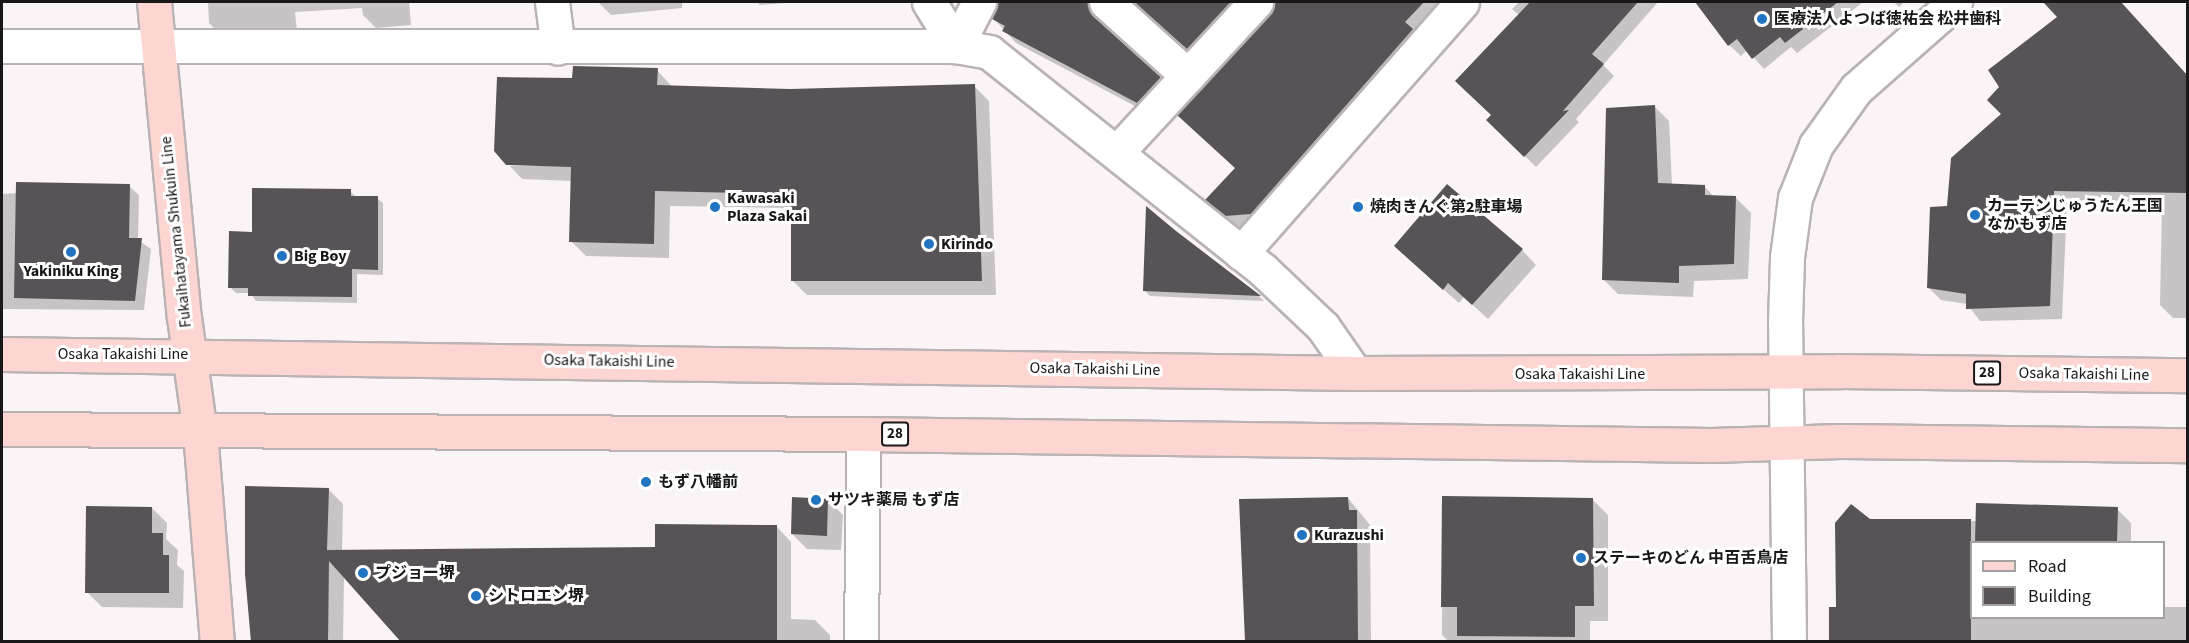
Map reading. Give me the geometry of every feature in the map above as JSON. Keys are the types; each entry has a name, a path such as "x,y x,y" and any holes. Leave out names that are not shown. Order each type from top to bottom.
{"main road":[{"name":"Fukaihatayama Shukuin Line","path":"154,2 188,355 200,432 217,642"},
{"name":"Osaka Takaishi Line","path":"2,354 1355,373 1787,372 2187,375"},
{"name":"28","path":"2,429 200,432 862,434 1712,445 1789,442 2187,445"}],"street":[{"path":"552,2 558,48"},
{"path":"929,2 956,46"},
{"path":"956,46 979,2"},
{"path":"1106,2 1188,76"},
{"path":"1117,152 1256,2"},
{"path":"1241,253 1462,2"},
{"path":"1789,642 1787,257 1795,198 1816,145 1856,89 1955,2"},
{"path":"2,46 558,48 956,46 988,52 1117,152 1241,253 1323,327 1355,373"},
{"path":"861,642 862,434"}],"building":[{"path":"998,2 1088,2 1093,16 1161,77 1137,103 1002,31 1005,26 992,19"},
{"path":"1133,2 1231,2 1187,49"},
{"path":"1274,2 1424,2 1405,22 1413,29 1251,214 1225,216 1205,200 1235,168 1177,115 1270,15"},
{"path":"1530,2 1638,2 1592,54 1604,64 1563,111 1569,110 1524,157 1486,120 1491,115 1455,81"},
{"name":"医療法人よつば徳祐会 松井歯科","path":"1695,2 1838,2 1785,43 1780,37 1752,59 1737,39 1728,46"},
{"path":"2043,2 2121,2 2187,75 2187,193 2054,191 2050,306 1966,309 1966,294 1927,288 1930,207 1947,206 1951,158 2001,114 1987,100 1999,87 1988,70 2057,17"},
{"path":"573,66 658,68 657,85 790,89 975,84 982,281 791,281 791,194 655,191 654,244 569,242 571,167 506,165 494,151 497,77 572,78"},
{"path":"1655,105 1658,183 1705,185 1705,195 1736,196 1734,264 1679,266 1679,283 1602,280 1606,108"},
{"path":"16,182 130,184 129,238 142,238 135,301 14,298"},
{"path":"1447,184 1523,249 1472,305 1448,283 1443,290 1394,246"},
{"path":"252,188 351,189 351,196 378,196 378,270 352,269 352,297 248,296 248,288 228,288 229,231 252,232"},
{"path":"1146,206 1176,231 1261,296 1143,291"},
{"path":"245,486 329,488 327,550 655,547 655,524 777,525 777,642 401,642 329,561 328,642 251,642 245,574"},
{"path":"1442,496 1593,498 1594,606 1575,606 1575,637 1457,636 1457,607 1441,607"},
{"path":"792,497 828,499 827,536 791,534"},
{"path":"1348,497 1349,510 1357,510 1358,642 1245,642 1239,499"},
{"path":"1976,503 2118,507 2117,541 1975,541"},
{"path":"1851,504 1870,519 1971,519 1971,642 1829,642 1829,607 1836,607 1835,523"},
{"path":"86,506 152,507 152,533 163,533 163,555 169,555 169,593 85,593"}],"place":[{"name":"医療法人よつば徳祐会 松井歯科","path":"1762,19"},
{"name":"Kawasaki Plaza Sakai","path":"715,207"},
{"name":"焼肉きんぐ第2駐車場","path":"1358,207"},
{"name":"カーテンじゅうたん王国 なかもず店","path":"1975,215"},
{"name":"Kirindo","path":"929,244"},
{"name":"Yakiniku King","path":"71,252"},
{"name":"Big Boy","path":"282,256"},
{"name":"もず八幡前","path":"646,482"},
{"name":"サツキ薬局 もず店","path":"816,500"},
{"name":"Kurazushi","path":"1302,535"},
{"name":"ステーキのどん 中百舌鳥店","path":"1581,558"},
{"name":"プジョー堺","path":"363,573"},
{"name":"シトロエン堺","path":"476,596"}]}
